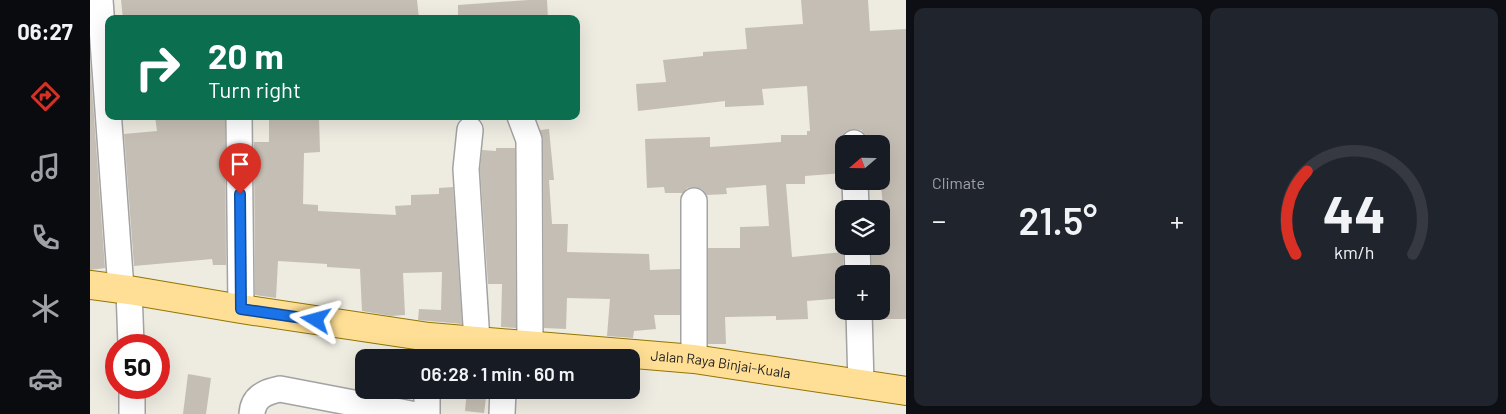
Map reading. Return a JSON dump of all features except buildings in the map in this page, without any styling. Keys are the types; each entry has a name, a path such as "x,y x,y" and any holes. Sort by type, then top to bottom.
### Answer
{"main road":[{"name":"Jalan Raya Binjai-Kuala","path":"90,285 125,289 241,309 429,347 477,342 514,348 694,359 906,391"}],"street":[{"path":"100,0 105,58"},
{"path":"110,120 130,334"},
{"path":"240,120 241,309"},
{"path":"514,348 529,140 522,120"},
{"path":"470,130 466,169 477,342"},
{"path":"694,201 694,359"},
{"path":"859,320 861,385"},
{"path":"252,414 253,407 258,398 267,392 280,389 411,414"},
{"path":"132,399 132,414"},
{"path":"427,414 428,399"},
{"path":"502,414 503,399"}],"route":[{"path":"240,194 241,309 316,320"}]}
